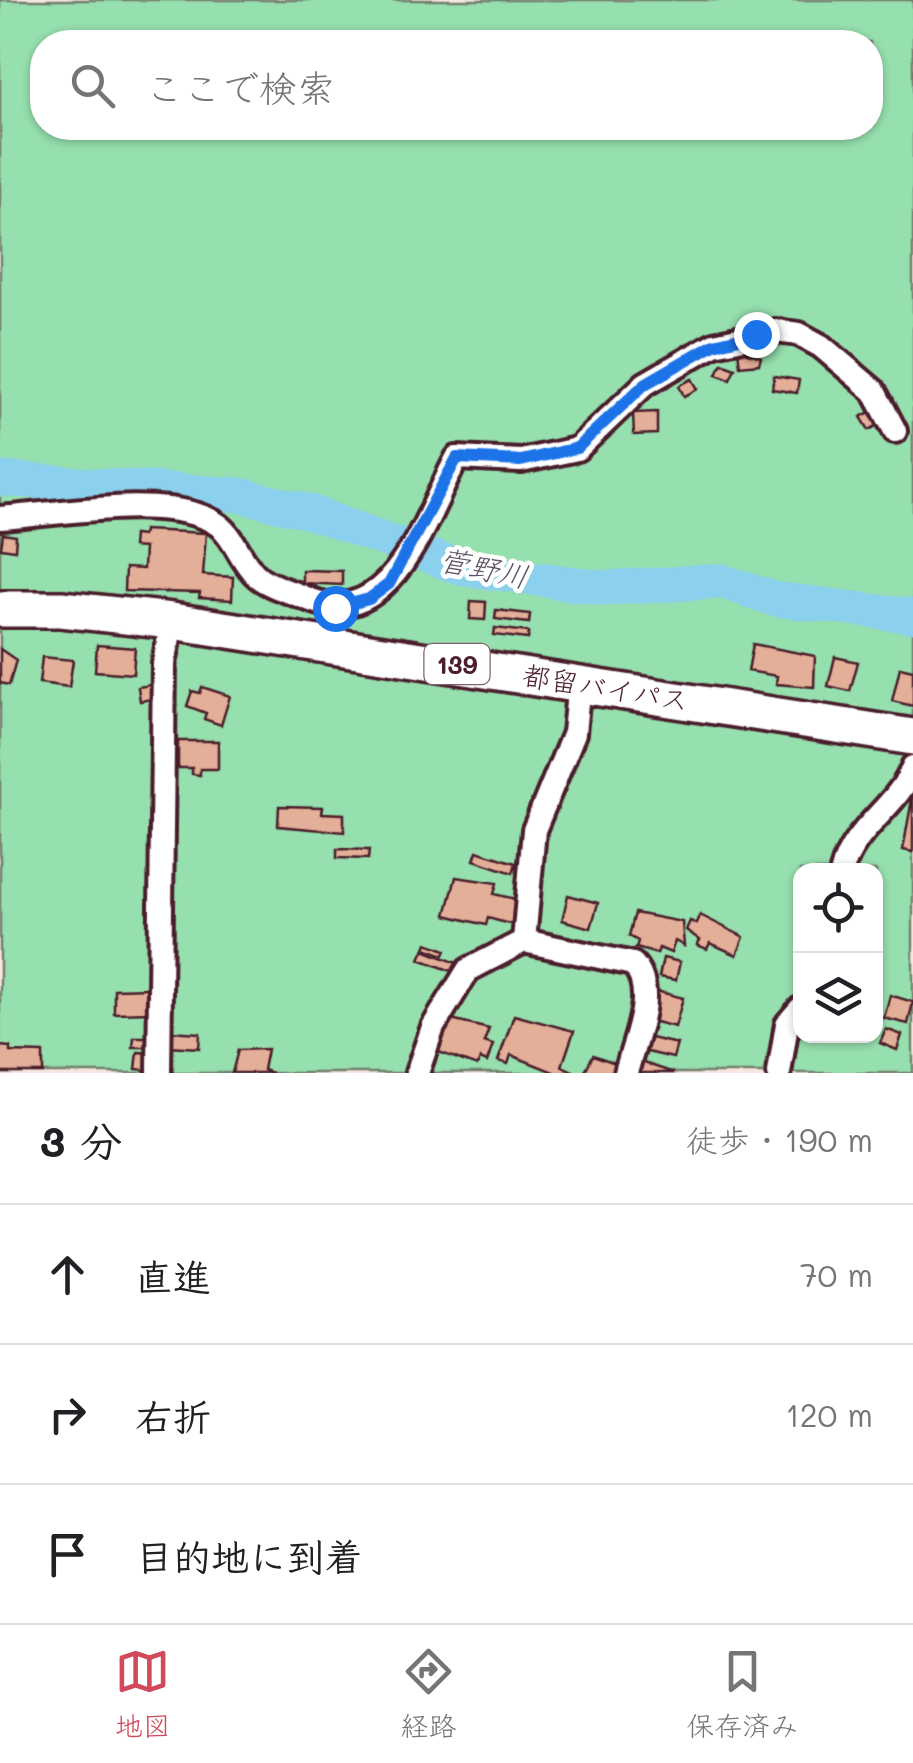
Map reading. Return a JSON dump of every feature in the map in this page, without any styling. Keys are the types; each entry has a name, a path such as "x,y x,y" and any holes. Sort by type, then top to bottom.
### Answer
{"highway":[{"name":"都留バイパス","path":"0,609 60,609 172,621 913,737"}],"street":[{"path":"0,518 155,508 199,515 230,531 256,576 335,608 369,599 389,584 457,458 521,461 577,448 645,384 714,344 776,331 812,339 874,390 895,430"},
{"path":"160,1073 162,702 172,621"},
{"path":"524,941 534,830 578,720 579,682"},
{"path":"845,863 857,839 908,781 913,767"},
{"path":"417,1073 433,1027 468,970 524,941 633,964 642,974 646,992 626,1073"},
{"path":"779,1073 787,1024 793,1017"}],"green space":[{"path":"0,0 913,0 913,1073 0,1073"}],"building":[{"path":"738,350 761,357 759,364 740,366"},
{"path":"722,363 735,368 730,379 717,374"},
{"path":"774,376 799,380 797,393 772,389"},
{"path":"692,379 698,389 684,396 679,386"},
{"path":"872,411 880,424 869,430 861,417"},
{"path":"657,412 657,434 634,435 633,413"},
{"path":"143,530 206,533 203,575 233,577 232,600 199,598 200,593 124,591 125,568 143,569 144,548 132,547 133,535 142,536"},
{"path":"3,534 16,536 15,550 1,548"},
{"path":"302,570 342,571 342,585 302,583"},
{"path":"471,601 486,602 485,620 470,619"},
{"path":"496,610 530,614 529,623 495,619"},
{"path":"495,628 529,632 528,639 494,635"},
{"path":"753,644 815,656 814,687 776,684 777,676 748,671"},
{"path":"97,645 135,648 133,674 95,671"},
{"path":"0,649 16,660 9,685 0,683"},
{"path":"42,657 73,660 69,687 39,683"},
{"path":"835,657 858,662 850,691 828,686"},
{"path":"900,667 913,670 913,706 892,701"},
{"path":"157,684 159,698 140,701 138,687"},
{"path":"202,687 230,696 221,725 204,719 206,713 187,706 192,691 200,693"},
{"path":"178,741 218,741 218,769 200,769 200,775 192,774 192,768 178,768"},
{"path":"913,799 913,852 903,850"},
{"path":"279,806 323,807 322,813 344,814 344,832 278,826"},
{"path":"337,849 369,850 368,859 337,858"},
{"path":"477,851 516,863 513,873 474,860"},
{"path":"456,877 497,883 494,894 520,900 513,925 488,918 486,925 446,915"},
{"path":"568,895 598,903 591,928 562,920"},
{"path":"635,913 682,922 684,946 675,941 671,953 659,948 657,954 636,948 638,941 629,936"},
{"path":"700,915 744,937 737,955 710,943 707,949 697,945 700,940 686,930 690,921 697,924"},
{"path":"427,943 446,950 444,955 425,948"},
{"path":"424,950 457,963 454,972 420,959"},
{"path":"663,958 680,962 676,980 659,977"},
{"path":"151,988 152,1012 114,1013 114,989"},
{"path":"656,991 683,998 675,1027 648,1020"},
{"path":"890,995 913,1002 908,1024 884,1018"},
{"path":"514,1015 574,1031 562,1066 577,1073 556,1073 511,1055 508,1064 498,1061"},
{"path":"447,1019 489,1029 484,1042 493,1045 487,1062 480,1059 477,1066 436,1051"},
{"path":"886,1029 902,1035 897,1050 880,1043"},
{"path":"169,1031 200,1033 199,1048 168,1046"},
{"path":"134,1037 153,1037 153,1047 133,1047"},
{"path":"646,1037 677,1044 673,1058 643,1051"},
{"path":"0,1046 10,1047 10,1052 43,1053 43,1073 0,1073"},
{"path":"267,1049 263,1070 272,1073 232,1073 238,1050"},
{"path":"138,1052 156,1053 154,1071 136,1069"},
{"path":"593,1055 621,1065 618,1073 584,1073"},
{"path":"638,1061 674,1073 635,1073"}],"waterway":[{"name":"菅野川","path":"0,479 240,495 310,512 462,568 604,588 721,581 774,599 913,616"}],"route":[{"path":"335,608 369,599 389,584 457,458 521,461 577,448 645,384 714,344 756,334"}]}
